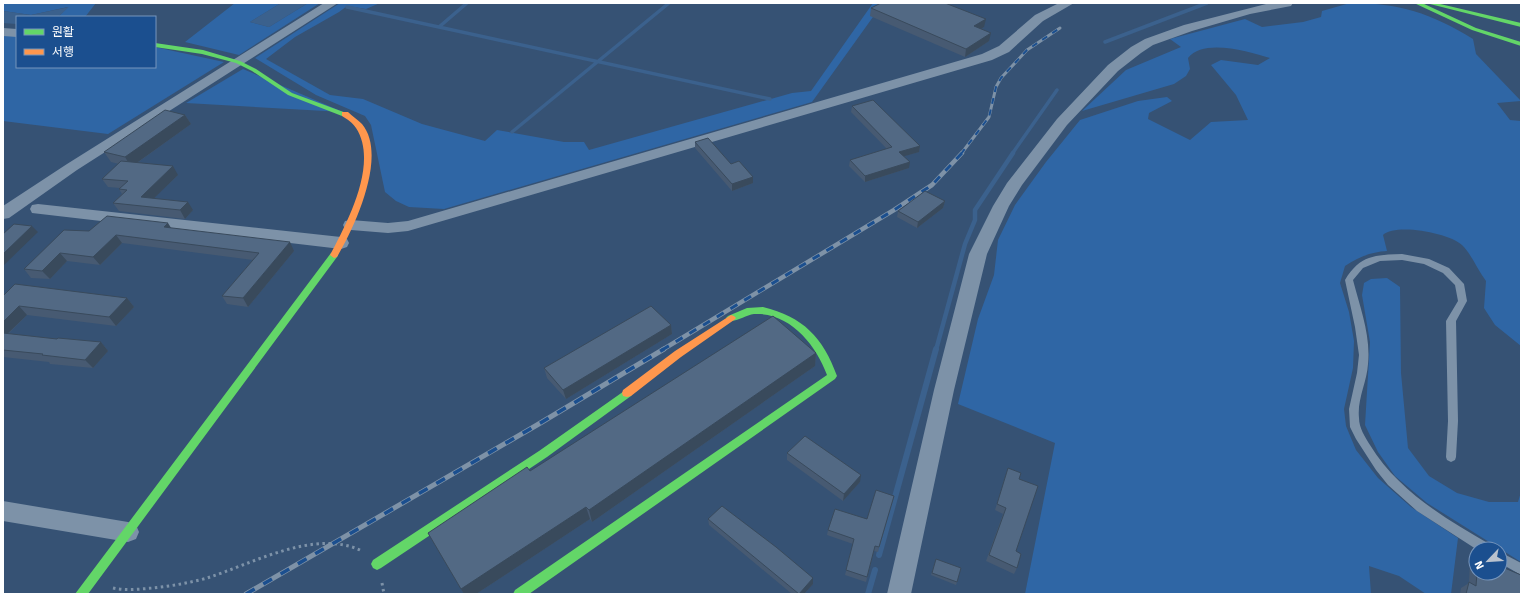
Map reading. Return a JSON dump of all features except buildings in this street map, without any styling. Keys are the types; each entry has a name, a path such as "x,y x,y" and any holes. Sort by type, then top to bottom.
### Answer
{"main road":[{"path":"1417,3 1490,36 1521,44"},
{"path":"1429,3 1519,24"},
{"path":"1490,36 1521,41"},
{"path":"81,594 341,243 351,226 360,203 366,165 366,148 360,128 352,118 339,111 305,101 288,93 251,68 239,63 194,50 156,45"},
{"path":"377,564 567,438 701,338 744,312 756,310 770,312 786,317 819,344 831,365 832,376 519,594"}],"street":[{"path":"3,214 72,167 332,3"},
{"path":"351,226 388,228 408,226 988,57 1004,49 1039,18 1068,3"},
{"path":"1230,3 1248,11"},
{"path":"899,594 944,390 977,266 978,254 1008,194 1062,122 1103,76 1124,59 1149,42 1188,28 1248,11 1287,3"},
{"path":"3,32 16,33"},
{"path":"38,209 341,243"},
{"path":"3,511 128,532"}],"lane":[{"path":"1451,457 1453,421 1451,321 1458,313 1461,303 1462,290 1458,280 1450,272 1435,265 1403,257 1387,257 1361,264 1351,274 1349,280 1364,356 1363,372 1354,406 1355,426 1378,467 1398,489 1427,512 1474,541"},
{"path":"1508,562 1521,569"}],"path":[{"path":"90,582 119,590 185,584 207,578 270,554 307,546 332,544 354,547 367,554 377,564 384,594"}],"shaded area":[{"path":"3,3 96,3 86,16 59,16 68,7 31,15 3,11"},
{"path":"235,3 281,3 250,22 269,27 308,3 320,3 239,55 185,42"},
{"path":"281,3 308,3 269,27 250,22"},
{"path":"340,3 380,3 366,9 347,6 295,37 266,59 330,95 363,99 422,124 485,141 497,130 564,142 584,142 589,150 792,93 811,91 873,3 883,3 812,102 444,209 409,207 396,201 385,192 371,125 365,116 316,95 255,58"},
{"path":"1350,3 1384,5 1414,11 1443,22 1458,30 1473,39 1476,54 1521,101 1497,103 1510,120 1521,121 1521,346 1495,325 1484,308 1486,281 1469,253 1462,245 1435,233 1410,230 1390,231 1383,235 1387,251 1376,252 1355,260 1345,266 1340,283 1349,312 1354,341 1353,368 1344,409 1346,426 1356,450 1378,478 1411,507 1458,538 1451,594 1426,594 1399,576 1369,566 1371,594 1025,594 1055,443 958,404 978,319 994,275 998,240 1015,205 1046,162 1080,120 1138,101 1167,97 1172,101 1149,113 1148,119 1190,140 1211,122 1248,120 1236,95 1211,65 1221,60 1258,65 1270,58 1227,48 1205,49 1195,52 1188,58 1190,69 1186,76 1174,84 1082,111 1126,70 1181,47 1170,39 1245,19 1262,27 1303,22 1321,17 1322,11"},
{"path":"69,7 59,16 16,16 16,24 3,23 3,11 31,15"},
{"path":"3,34 16,35 16,68 156,68 156,47 224,62 108,134 3,121"},
{"path":"243,69 343,112 186,103"},
{"path":"1387,278 1400,287 1401,373 1408,448 1429,476 1457,493 1489,502 1518,502 1521,492 1521,562 1508,554 1508,541 1488,541 1427,503 1395,476 1378,452 1365,425 1370,342 1362,295 1364,283 1371,279"}],"waterway":[{"path":"439,27 467,3"},
{"path":"598,62 669,3"},
{"path":"1105,42 1207,3"},
{"path":"347,7 598,62"},
{"path":"512,132 598,62"},
{"path":"598,62 770,99"},
{"path":"1012,154 1057,90"},
{"path":"936,350 965,244 975,220 975,210 1013,153"},
{"path":"879,555 936,349"},
{"path":"868,594 875,570"}],"railway":[{"path":"961,154 989,117 996,87 1001,78 1027,50 1060,28"},
{"path":"662,350 894,210 932,185 962,153"},
{"path":"246,594 537,425 664,349"}],"traffic: fast":[{"path":"1417,3 1474,29 1521,44"},
{"path":"1429,3 1521,25"},
{"path":"156,45 203,52 238,62 254,70 290,94 345,114"},
{"path":"81,594 334,255"},
{"path":"519,594 832,376 818,346 793,322 778,314 763,310 747,311 731,318"},
{"path":"377,564 543,454 627,393"}],"traffic: slow":[{"path":"334,255 350,223 358,202 365,182 368,161 366,142 359,126 345,114"},
{"path":"627,393 678,354 731,318"}]}
